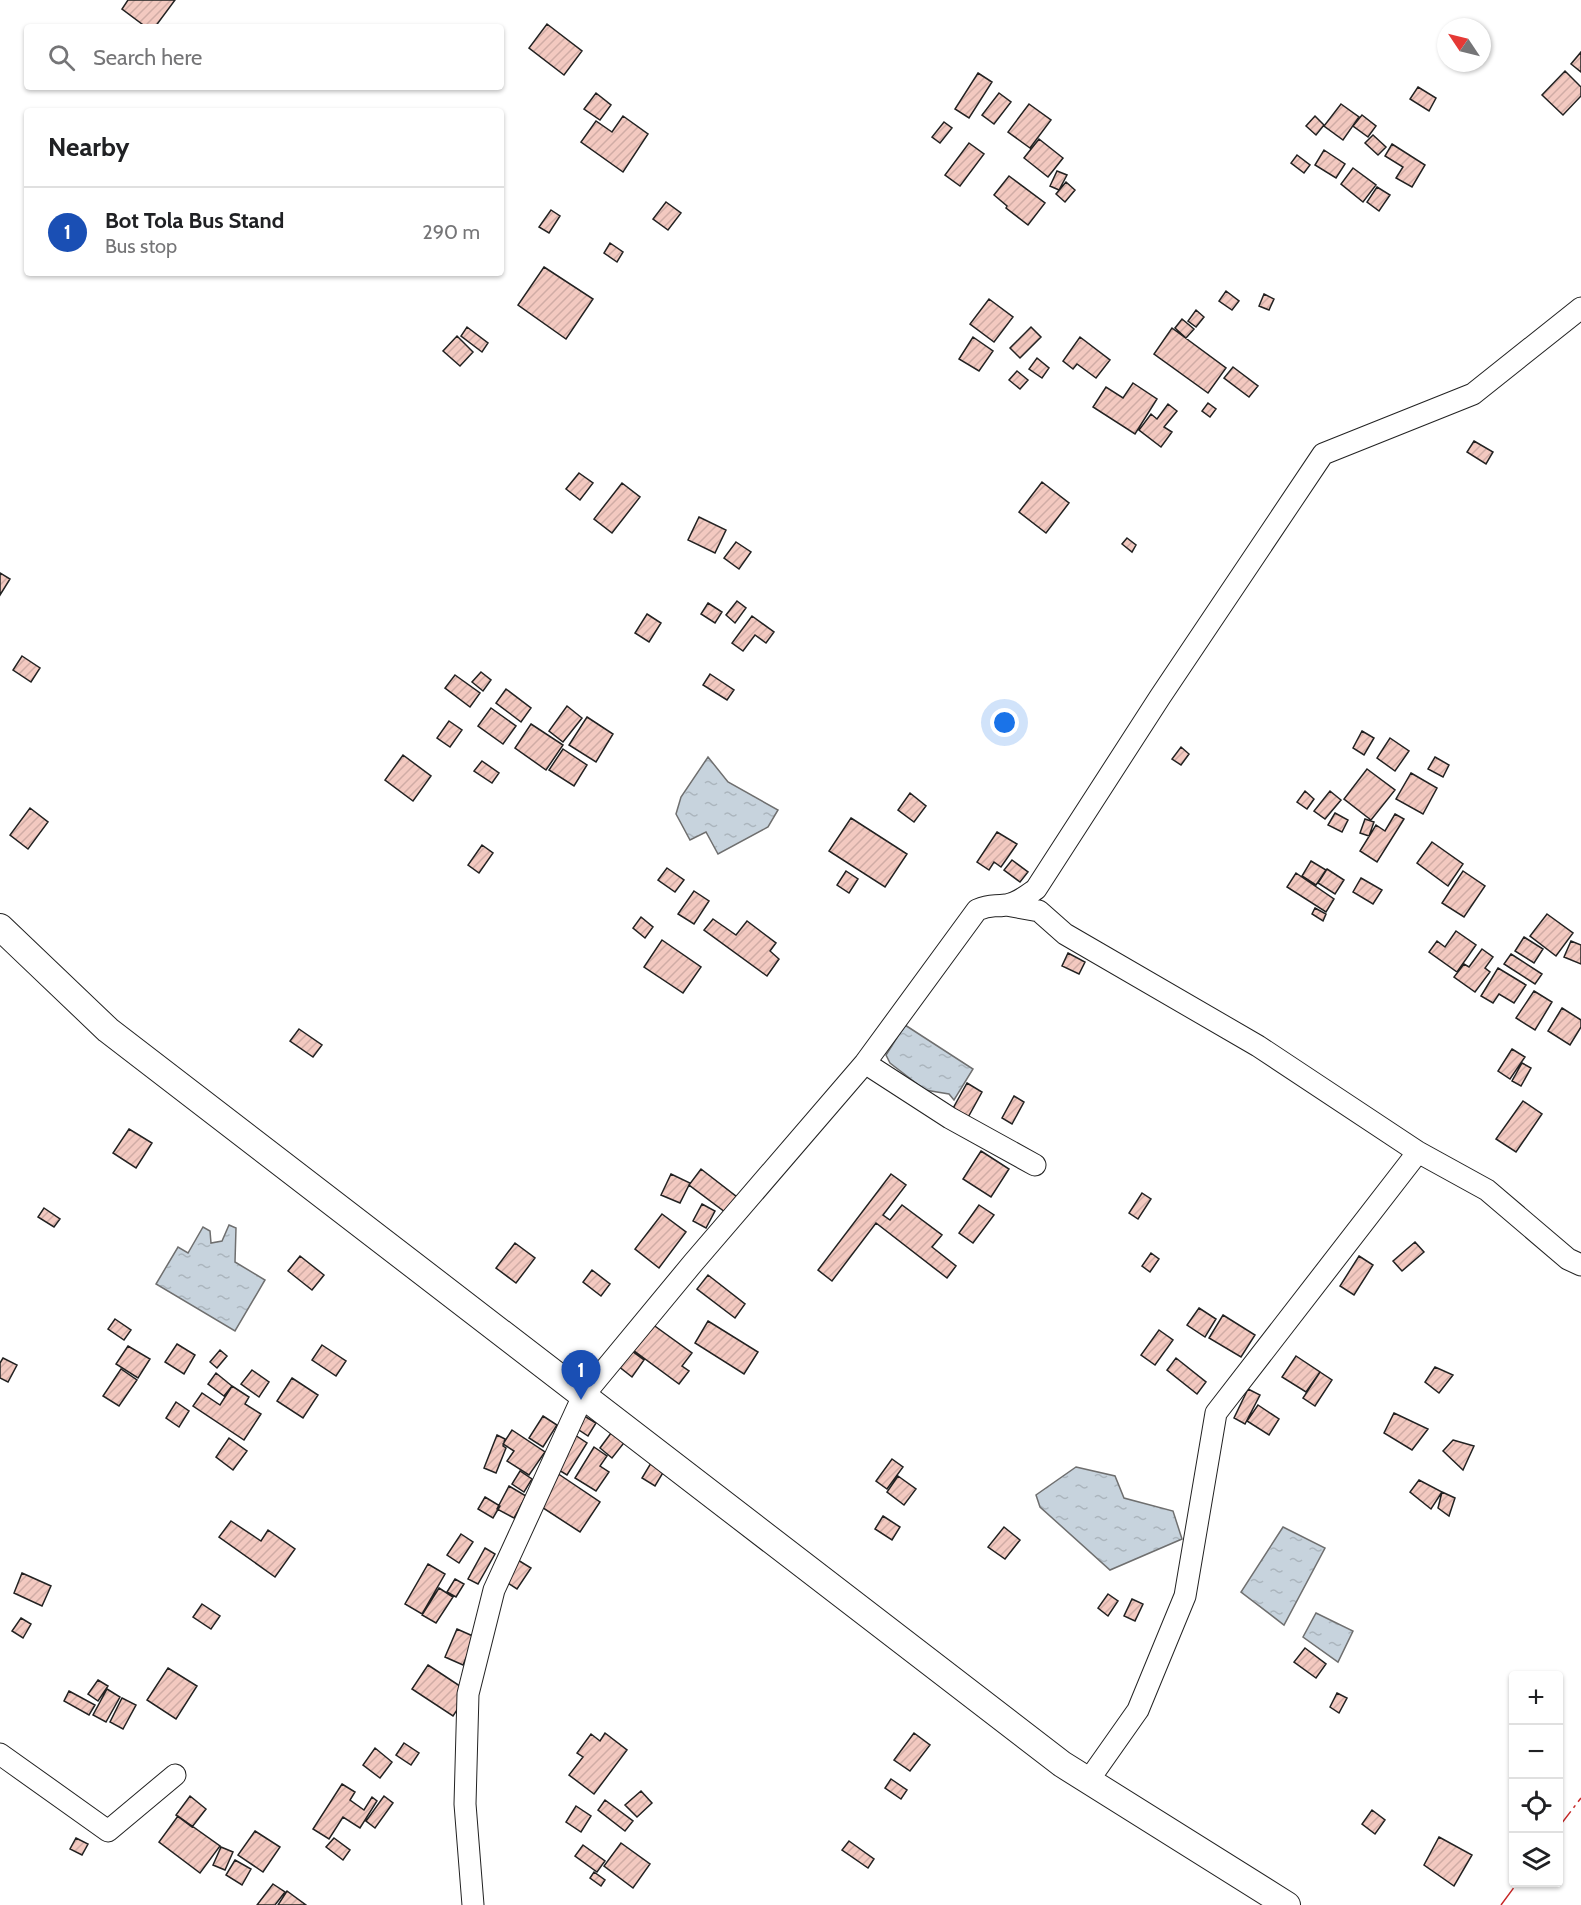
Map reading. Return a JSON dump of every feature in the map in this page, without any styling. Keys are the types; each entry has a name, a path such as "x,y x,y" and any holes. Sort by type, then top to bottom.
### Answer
{"main road":[{"path":"0,927 108,1030 1052,1757 1287,1905"}],"street":[{"path":"1006,905 1021,901 1036,889 1046,876 1160,697 1323,454 1473,394 1581,308"},
{"path":"473,1905 465,1804 468,1694 494,1590 583,1396 693,1263 865,1063 977,910 990,905 1006,905 1039,911 1065,934 1258,1046 1418,1152 1487,1190 1568,1259 1581,1265"},
{"path":"865,1063 950,1118 1035,1165"},
{"path":"1088,1781 1138,1710 1185,1596 1216,1413 1418,1152"},
{"path":"0,1754 108,1831 175,1775"}],"water":[{"path":"708,757 728,782 778,810 768,827 718,854 706,832 690,840 676,814 681,797"},
{"path":"905,1025 973,1069 954,1100 949,1094 925,1090 890,1063 886,1055"},
{"path":"229,1225 236,1228 235,1262 265,1280 235,1331 156,1284 178,1247 188,1253 203,1227 210,1231 211,1243 222,1241"},
{"path":"1076,1467 1115,1476 1124,1498 1173,1511 1182,1539 1110,1570 1040,1507 1036,1495"},
{"path":"1283,1527 1325,1548 1284,1625 1241,1592"},
{"path":"1316,1613 1353,1631 1338,1662 1303,1637"}],"building":[{"path":"128,0 175,0 157,24 142,24 122,9"},
{"path":"547,24 582,51 564,75 529,48"},
{"path":"1581,52 1581,72 1571,64"},
{"path":"1565,71 1581,87 1581,96 1563,115 1542,95"},
{"path":"978,73 992,82 969,118 955,109"},
{"path":"1418,87 1436,98 1429,111 1410,99"},
{"path":"596,93 611,105 600,120 584,109"},
{"path":"999,93 1011,102 994,124 982,115"},
{"path":"1029,104 1051,120 1030,148 1008,132"},
{"path":"1341,104 1359,117 1343,140 1324,126"},
{"path":"1362,115 1376,126 1368,137 1353,126"},
{"path":"623,116 648,134 623,172 581,142 596,121 612,132"},
{"path":"1315,116 1324,125 1316,135 1306,126"},
{"path":"944,122 952,128 940,143 932,137"},
{"path":"1373,135 1386,147 1378,155 1365,143"},
{"path":"1039,139 1063,158 1048,177 1024,158"},
{"path":"969,143 984,154 960,186 945,175"},
{"path":"1392,144 1425,165 1412,187 1396,178 1403,167 1385,156"},
{"path":"1324,150 1345,164 1336,178 1315,165"},
{"path":"1297,155 1310,165 1304,173 1291,163"},
{"path":"1353,168 1376,185 1363,202 1341,184"},
{"path":"1057,171 1067,175 1059,190 1050,186"},
{"path":"1009,176 1045,203 1028,225 1006,208 1007,206 994,195"},
{"path":"1066,182 1075,190 1065,202 1056,194"},
{"path":"1377,187 1390,195 1379,211 1367,202"},
{"path":"666,202 681,213 668,230 653,219"},
{"path":"551,210 560,216 549,233 539,227"},
{"path":"610,243 623,252 617,262 604,253"},
{"path":"544,267 593,299 566,339 518,305"},
{"path":"1226,291 1239,301 1232,310 1219,301"},
{"path":"1264,294 1274,299 1269,310 1259,306"},
{"path":"989,299 1013,317 994,342 970,324"},
{"path":"1196,310 1204,317 1196,327 1188,321"},
{"path":"1182,319 1194,329 1186,338 1175,328"},
{"path":"467,327 488,343 482,352 461,336"},
{"path":"1031,327 1041,337 1020,358 1010,348"},
{"path":"1172,328 1226,368 1208,393 1154,354"},
{"path":"457,336 473,352 460,366 443,351"},
{"path":"973,337 993,351 979,371 959,359"},
{"path":"1080,337 1110,360 1096,378 1077,364 1073,369 1063,361"},
{"path":"1037,358 1049,368 1042,378 1029,369"},
{"path":"1233,367 1258,386 1249,397 1224,378"},
{"path":"1017,371 1028,380 1020,389 1009,380"},
{"path":"1133,383 1157,399 1135,434 1093,407 1106,387 1123,398"},
{"path":"1208,403 1216,409 1210,417 1202,411"},
{"path":"1168,404 1177,411 1164,427 1172,432 1161,447 1139,430 1151,414 1157,419"},
{"path":"1474,441 1493,452 1486,464 1467,452"},
{"path":"579,473 593,483 580,500 566,489"},
{"path":"1042,482 1069,503 1046,533 1019,512"},
{"path":"622,483 640,497 612,533 594,519"},
{"path":"699,517 726,530 715,553 688,540"},
{"path":"1127,538 1136,545 1132,552 1122,544"},
{"path":"736,542 751,552 739,569 724,558"},
{"path":"0,573 10,579 0,595"},
{"path":"737,601 746,608 735,623 726,615"},
{"path":"708,603 722,612 715,623 701,614"},
{"path":"647,614 661,623 649,642 635,633"},
{"path":"752,616 774,632 766,643 755,635 743,651 732,643"},
{"path":"22,656 40,668 31,682 13,670"},
{"path":"481,672 491,680 483,691 472,682"},
{"path":"710,674 734,690 727,700 703,685"},
{"path":"455,675 480,693 470,707 445,688"},
{"path":"506,689 531,708 521,722 496,703"},
{"path":"567,706 582,718 563,742 549,731"},
{"path":"491,708 516,726 503,744 478,726"},
{"path":"587,717 613,734 596,762 569,745"},
{"path":"449,721 462,730 450,747 437,738"},
{"path":"531,724 563,745 546,770 515,748"},
{"path":"1362,731 1374,738 1364,755 1353,748"},
{"path":"1390,738 1409,751 1395,771 1377,758"},
{"path":"1181,747 1189,754 1181,765 1172,759"},
{"path":"563,749 587,765 574,786 549,770"},
{"path":"403,755 431,776 413,801 385,780"},
{"path":"1435,757 1449,765 1443,777 1428,769"},
{"path":"482,761 499,773 492,783 474,771"},
{"path":"1367,769 1395,790 1371,820 1344,799"},
{"path":"1411,773 1437,788 1423,814 1396,799"},
{"path":"1305,791 1314,799 1307,809 1297,802"},
{"path":"1330,791 1341,800 1325,819 1314,811"},
{"path":"910,793 926,806 914,822 898,810"},
{"path":"30,808 48,822 28,849 10,835"},
{"path":"1335,813 1348,820 1342,832 1328,825"},
{"path":"1395,814 1404,819 1377,862 1360,851 1376,825 1385,831"},
{"path":"851,818 907,854 885,887 829,851"},
{"path":"1365,819 1374,822 1369,836 1360,833"},
{"path":"997,832 1017,844 1001,867 994,862 989,870 977,862"},
{"path":"1432,842 1463,864 1448,886 1417,863"},
{"path":"482,845 493,853 479,873 468,865"},
{"path":"1012,860 1028,872 1020,882 1004,870"},
{"path":"1311,861 1326,870 1316,885 1302,876"},
{"path":"667,868 684,880 675,892 658,880"},
{"path":"1327,869 1344,880 1335,894 1318,883"},
{"path":"846,871 858,879 849,893 837,885"},
{"path":"1463,871 1485,886 1464,917 1442,903"},
{"path":"1296,873 1334,899 1326,912 1287,887"},
{"path":"1361,878 1382,890 1373,904 1353,892"},
{"path":"694,891 709,901 694,924 678,914"},
{"path":"1315,908 1326,914 1323,921 1312,914"},
{"path":"1547,914 1573,933 1556,956 1530,936"},
{"path":"641,917 653,927 645,938 633,928"},
{"path":"713,919 736,935 747,921 776,943 770,951 779,959 767,976 704,930"},
{"path":"1456,931 1476,945 1457,972 1429,952 1437,941 1445,947"},
{"path":"1524,937 1543,949 1534,963 1515,951"},
{"path":"662,940 701,967 683,993 644,967"},
{"path":"1571,941 1581,945 1581,964 1564,957"},
{"path":"1482,949 1493,957 1485,968 1490,972 1475,992 1454,977 1464,964 1469,967"},
{"path":"1068,953 1085,962 1079,974 1062,966"},
{"path":"1511,954 1542,974 1535,984 1504,964"},
{"path":"1498,968 1526,985 1514,1003 1499,994 1493,1003 1481,996"},
{"path":"1534,991 1552,1002 1535,1030 1516,1018"},
{"path":"1562,1008 1581,1020 1581,1027 1570,1045 1548,1031"},
{"path":"299,1029 322,1045 313,1057 290,1041"},
{"path":"1512,1049 1525,1057 1510,1079 1498,1071"},
{"path":"1522,1063 1531,1068 1521,1086 1512,1081"},
{"path":"967,1083 982,1092 966,1121 951,1112"},
{"path":"1014,1096 1024,1102 1012,1124 1002,1118"},
{"path":"1523,1101 1542,1114 1516,1152 1496,1139"},
{"path":"129,1129 152,1143 136,1168 113,1153"},
{"path":"981,1151 1009,1169 991,1197 963,1179"},
{"path":"701,1169 737,1197 725,1212 689,1185"},
{"path":"671,1174 690,1183 680,1203 661,1195"},
{"path":"891,1174 906,1185 883,1215 890,1220 902,1205 942,1235 932,1247 956,1266 947,1278 876,1223 832,1281 818,1270"},
{"path":"1142,1193 1151,1199 1138,1219 1129,1213"},
{"path":"702,1204 715,1211 706,1228 693,1221"},
{"path":"979,1205 994,1215 973,1243 959,1233"},
{"path":"44,1208 60,1219 54,1227 38,1217"},
{"path":"662,1214 686,1232 659,1268 635,1249"},
{"path":"1415,1242 1424,1252 1402,1271 1393,1261"},
{"path":"515,1243 535,1258 516,1283 496,1268"},
{"path":"1151,1253 1159,1259 1150,1272 1142,1266"},
{"path":"300,1256 324,1275 312,1290 288,1271"},
{"path":"1359,1256 1373,1265 1354,1295 1340,1286"},
{"path":"592,1270 610,1284 601,1296 583,1282"},
{"path":"708,1275 745,1304 735,1318 697,1289"},
{"path":"1199,1308 1216,1319 1205,1337 1187,1325"},
{"path":"1223,1315 1255,1335 1241,1357 1209,1338"},
{"path":"115,1319 131,1330 124,1340 108,1329"},
{"path":"708,1321 758,1352 744,1374 695,1343"},
{"path":"652,1324 692,1353 682,1366 689,1371 679,1384 633,1350"},
{"path":"1159,1330 1173,1340 1155,1365 1141,1355"},
{"path":"177,1344 195,1355 184,1374 165,1362"},
{"path":"322,1345 346,1361 336,1376 312,1360"},
{"path":"128,1346 150,1359 138,1378 116,1364"},
{"path":"629,1349 644,1360 632,1377 617,1365"},
{"path":"220,1350 227,1356 217,1368 210,1362"},
{"path":"1296,1356 1320,1372 1306,1392 1282,1377"},
{"path":"3,1358 17,1365 8,1382 0,1378 0,1363"},
{"path":"1176,1358 1206,1382 1197,1394 1167,1370"},
{"path":"1435,1367 1453,1375 1439,1393 1425,1382"},
{"path":"121,1369 137,1380 119,1406 103,1396"},
{"path":"252,1370 269,1382 259,1397 241,1384"},
{"path":"1320,1372 1332,1380 1315,1406 1303,1398"},
{"path":"216,1373 232,1386 224,1396 208,1384"},
{"path":"292,1378 318,1395 303,1418 277,1401"},
{"path":"232,1386 249,1397 245,1404 261,1414 244,1440 193,1406 202,1393 220,1405"},
{"path":"1248,1389 1260,1395 1245,1424 1234,1418"},
{"path":"176,1402 189,1411 179,1427 166,1418"},
{"path":"1258,1405 1279,1419 1269,1435 1247,1421"},
{"path":"1394,1413 1428,1429 1412,1450 1384,1433"},
{"path":"581,1414 596,1423 588,1436 573,1426"},
{"path":"543,1416 557,1425 543,1447 529,1438"},
{"path":"614,1429 627,1439 612,1458 600,1448"},
{"path":"512,1430 545,1452 529,1475 507,1461 514,1451 503,1444"},
{"path":"572,1433 587,1443 567,1475 552,1466"},
{"path":"497,1435 505,1439 503,1446 506,1448 496,1473 484,1468"},
{"path":"229,1438 247,1451 233,1470 216,1457"},
{"path":"1453,1440 1474,1446 1463,1470 1443,1451"},
{"path":"594,1447 607,1456 600,1466 609,1472 596,1491 575,1478"},
{"path":"892,1459 903,1467 887,1489 876,1481"},
{"path":"651,1463 664,1471 655,1486 642,1478"},
{"path":"520,1471 532,1479 524,1492 512,1484"},
{"path":"554,1471 600,1502 580,1532 534,1502"},
{"path":"898,1476 916,1489 904,1505 887,1492"},
{"path":"1419,1480 1442,1492 1431,1509 1410,1492"},
{"path":"509,1486 526,1496 514,1518 497,1509"},
{"path":"1442,1492 1455,1498 1449,1516 1438,1508"},
{"path":"485,1497 500,1506 493,1518 478,1509"},
{"path":"883,1516 900,1527 892,1540 875,1529"},
{"path":"231,1521 261,1541 268,1530 295,1549 275,1577 219,1537"},
{"path":"1004,1527 1020,1540 1005,1559 988,1547"},
{"path":"461,1534 473,1542 459,1563 447,1555"},
{"path":"485,1548 495,1554 478,1584 468,1579"},
{"path":"513,1557 531,1568 517,1589 500,1578"},
{"path":"428,1564 445,1574 422,1614 405,1604"},
{"path":"22,1573 51,1586 42,1606 14,1593"},
{"path":"455,1579 464,1584 456,1597 447,1592"},
{"path":"439,1588 453,1597 436,1623 422,1615"},
{"path":"1108,1594 1118,1601 1108,1616 1098,1608"},
{"path":"1132,1599 1143,1604 1135,1621 1124,1616"},
{"path":"202,1604 220,1616 211,1629 193,1617"},
{"path":"21,1618 31,1624 23,1638 12,1631"},
{"path":"457,1629 475,1637 463,1665 445,1657"},
{"path":"1305,1648 1326,1664 1316,1678 1294,1662"},
{"path":"428,1665 469,1692 453,1716 412,1689"},
{"path":"168,1668 197,1686 176,1719 147,1700"},
{"path":"98,1680 108,1686 98,1701 88,1694"},
{"path":"107,1689 120,1697 106,1722 93,1715"},
{"path":"69,1691 95,1705 89,1715 64,1701"},
{"path":"1337,1693 1347,1698 1339,1713 1330,1707"},
{"path":"122,1698 136,1705 123,1729 110,1722"},
{"path":"605,1733 627,1750 594,1794 569,1775 583,1757 577,1753 591,1734 600,1741"},
{"path":"914,1733 930,1745 910,1771 894,1760"},
{"path":"404,1743 419,1753 411,1765 396,1755"},
{"path":"375,1748 392,1762 380,1778 363,1765"},
{"path":"891,1779 907,1790 901,1799 885,1788"},
{"path":"342,1784 355,1792 350,1800 364,1810 372,1797 377,1801 360,1828 343,1817 329,1839 313,1829"},
{"path":"641,1791 652,1803 637,1817 625,1805"},
{"path":"190,1796 206,1809 192,1827 176,1815"},
{"path":"384,1796 393,1803 375,1828 366,1821"},
{"path":"605,1800 633,1821 625,1831 598,1810"},
{"path":"576,1806 591,1816 581,1832 566,1822"},
{"path":"1372,1810 1385,1820 1375,1834 1362,1824"},
{"path":"178,1816 220,1846 200,1873 159,1842"},
{"path":"255,1831 280,1847 263,1872 238,1855"},
{"path":"1439,1837 1472,1855 1454,1886 1424,1865"},
{"path":"76,1838 88,1844 82,1855 70,1849"},
{"path":"334,1838 350,1850 343,1860 326,1847"},
{"path":"849,1841 874,1859 868,1868 842,1850"},
{"path":"621,1843 650,1864 633,1888 604,1866"},
{"path":"583,1845 605,1861 597,1872 575,1856"},
{"path":"221,1847 233,1852 225,1870 213,1865"},
{"path":"235,1860 251,1869 242,1885 226,1875"},
{"path":"594,1872 605,1880 601,1886 590,1878"},
{"path":"273,1884 285,1892 275,1905 257,1905"},
{"path":"287,1891 306,1905 278,1905"}],"power":[{"path":"1563,1821 1581,1798"},
{"path":"1501,1905 1514,1887"}],"place":[{"name":"Bot Tola Bus Stand","path":"581,1400"}]}
